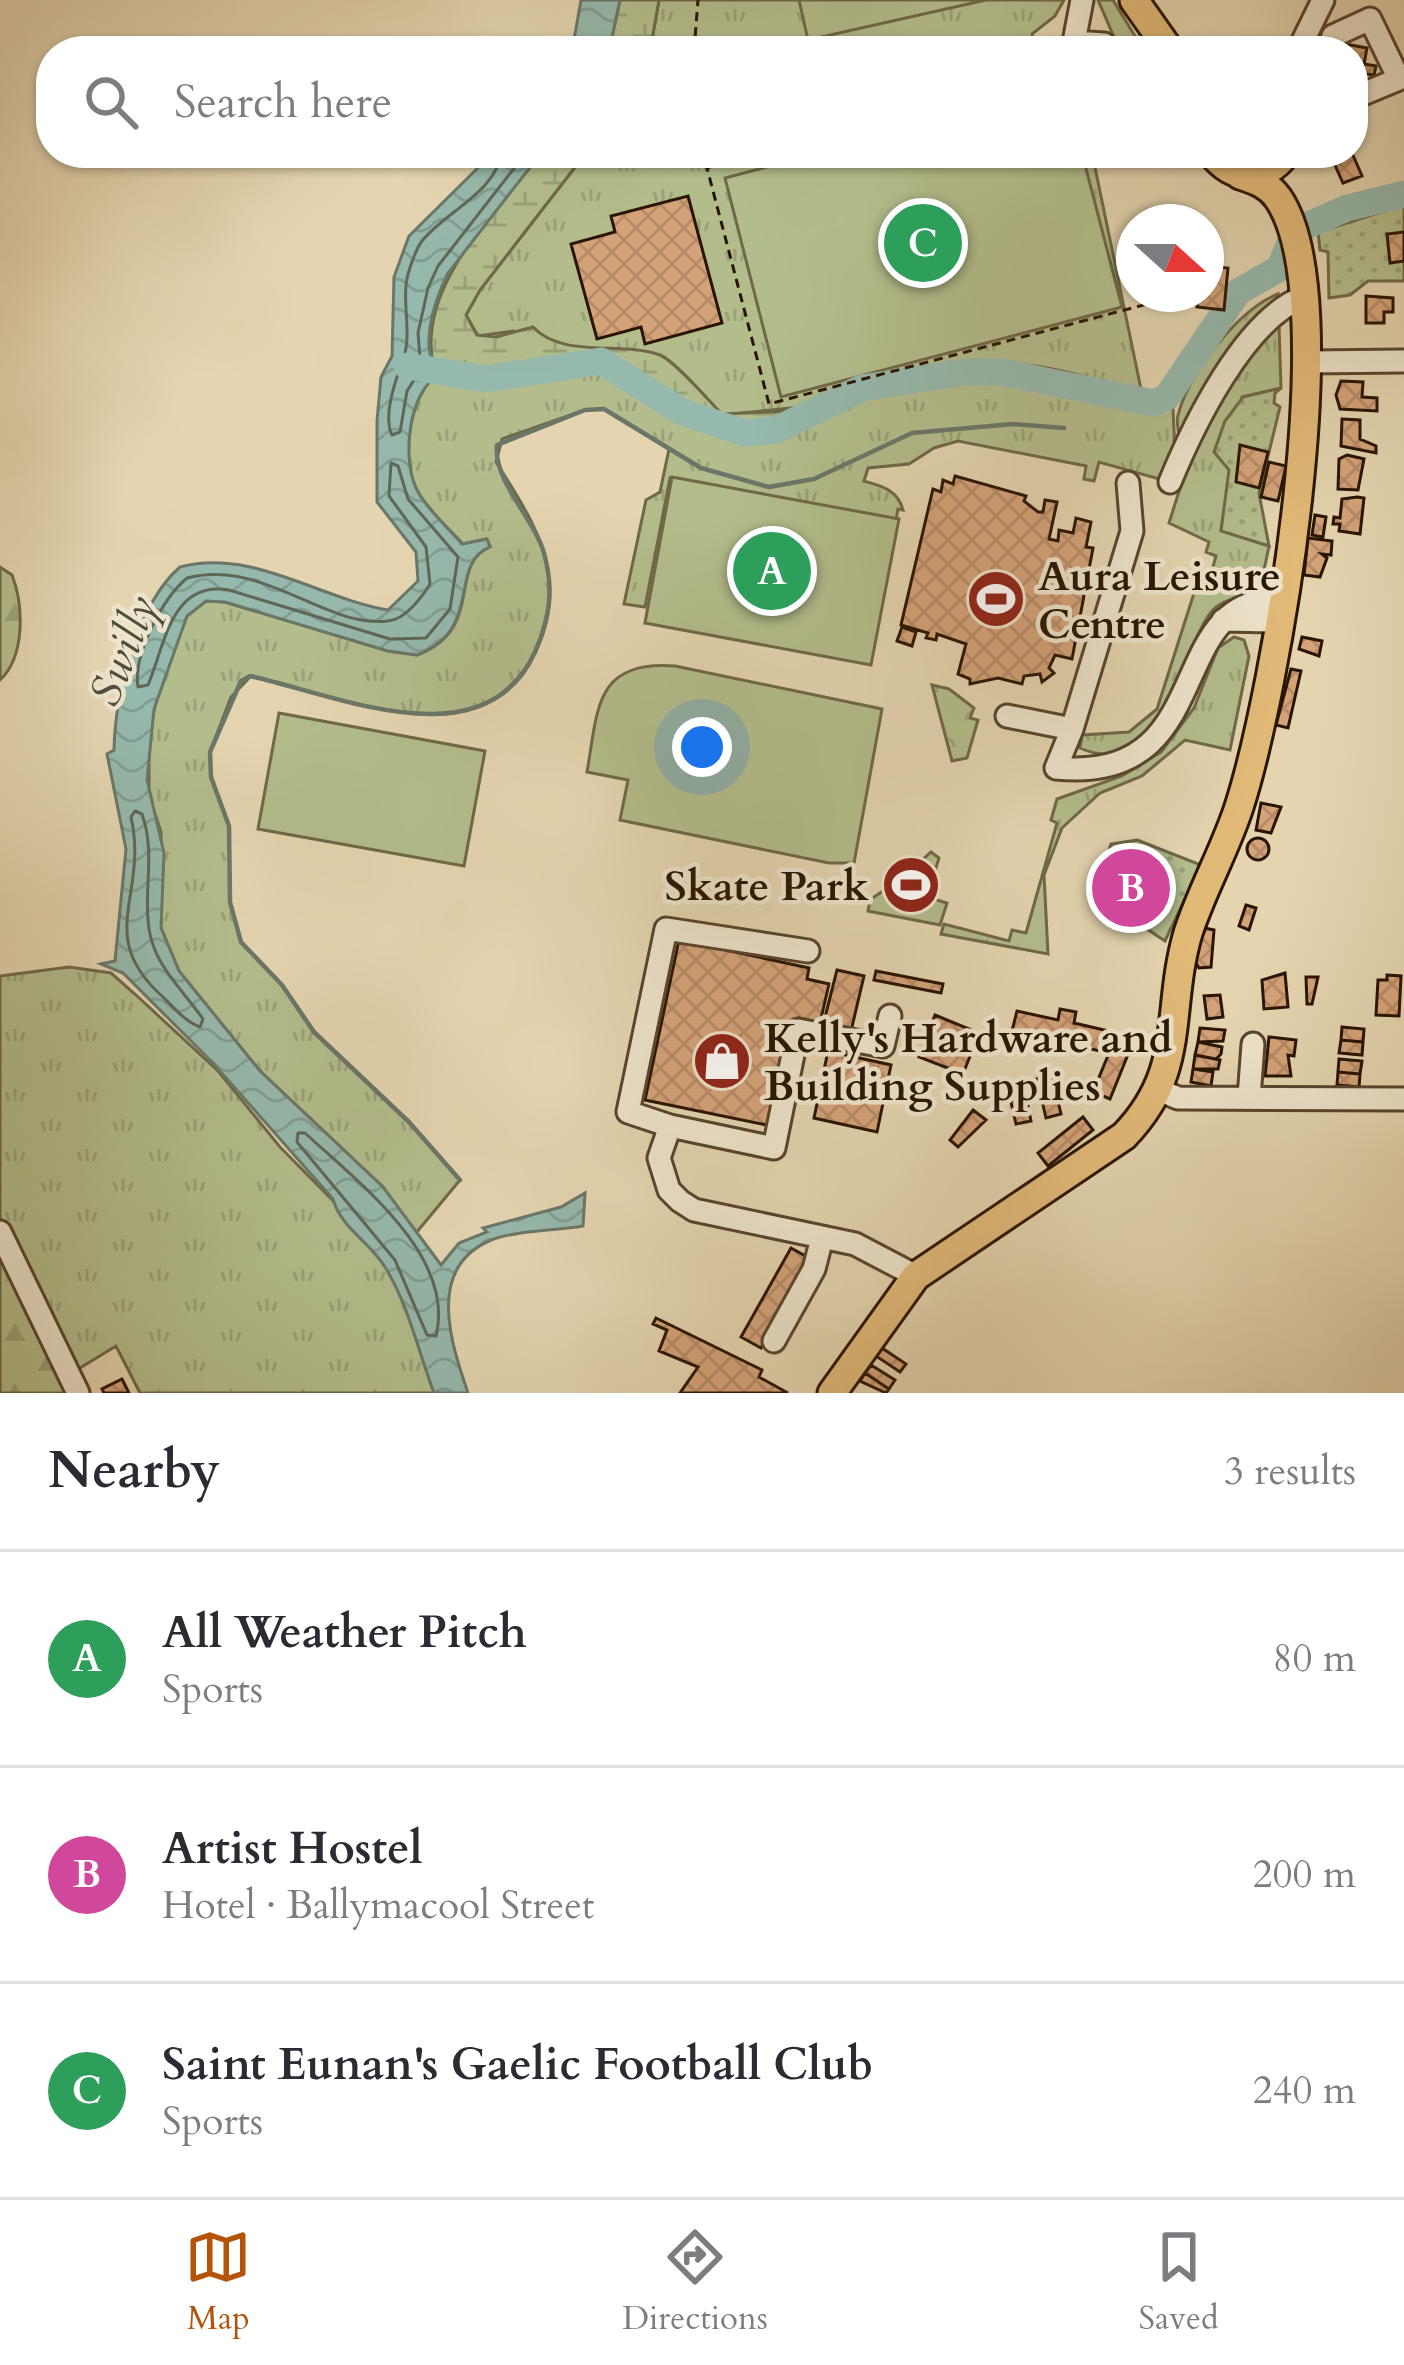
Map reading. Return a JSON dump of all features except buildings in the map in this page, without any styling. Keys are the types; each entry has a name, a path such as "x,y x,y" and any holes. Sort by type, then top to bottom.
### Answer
{"main road":[{"path":"1134,0 1159,36"},
{"path":"1231,168 1273,191 1294,242"},
{"path":"1240,175 1271,168"},
{"path":"832,1393 916,1276 1085,1165 1133,1126 1159,1090 1172,1050 1188,934 1240,803 1270,662 1303,457 1308,362 1287,168"}],"street":[{"path":"1074,36 1082,0"},
{"path":"1342,36 1370,19 1402,78 1368,92"},
{"path":"1170,482 1187,440 1250,341 1275,312 1304,297"},
{"path":"1308,362 1404,362"},
{"path":"1064,748 1132,531 1128,482"},
{"path":"1007,716 1096,763 1127,756 1163,731 1183,703 1210,632 1222,620 1241,604 1279,610"},
{"path":"1222,620 1279,610"},
{"path":"1247,618 1270,662"},
{"path":"808,951 666,929 628,1112 774,1148 798,1030 883,1046 890,1016"},
{"path":"1249,1098 1253,1044"},
{"path":"1159,1090 1178,1097 1404,1099"},
{"path":"670,1126 659,1158 669,1190 680,1202 694,1210 855,1244 916,1276"},
{"path":"0,1232 77,1393"},
{"path":"774,1341 814,1269 822,1238"}],"path":[{"path":"695,36 698,0"},
{"path":"706,168 769,404 1117,312"}],"green space":[{"path":"620,0 659,0 653,36 612,36"},
{"path":"659,0 1064,0 1055,16 1032,36 653,36"},
{"path":"799,0 986,0 826,36 807,36"},
{"path":"1098,0 1113,0 1135,36 1114,36"},
{"path":"529,168 574,168 480,290 466,315 477,335 496,337 533,327 560,343 660,355 722,414 794,411 832,402 781,430 740,434 698,420 600,361 486,379 434,369 431,338 436,309 447,281"},
{"path":"574,168 1095,168 1116,269 1116,312 1125,312 1142,394 1039,367 1017,364 984,370 1143,403 1162,401 1173,409 1175,451 1183,452 1177,419 1204,362 1247,314 1278,294 1281,388 1242,397 1221,530 1269,546 1261,585 1212,611 1149,730 1131,747 1108,754 1080,748 1082,735 1129,732 1157,709 1195,590 1206,592 1216,556 1206,552 1209,542 1169,523 1181,485 1099,462 1094,481 1084,479 1086,466 958,441 934,448 909,464 868,468 864,481 888,490 901,503 903,510 898,509 896,520 670,478 645,607 624,604 646,500 660,492 669,449 604,409 585,410 502,439 496,462 540,541 550,595 539,645 510,686 467,711 441,714 393,711 251,676 231,697 210,752 211,777 229,826 230,902 241,942 282,985 314,1032 409,1122 460,1180 416,1233 383,1187 260,1071 179,971 161,928 161,832 149,796 149,735 158,692 187,616 206,601 225,602 388,651 417,655 438,644 459,615 470,568 490,546 486,539 463,544 428,506 413,479 410,429 420,397 437,374 486,379 601,361 682,412 764,434 829,404 722,415 660,355 566,346 513,331 478,336 466,315"},
{"path":"763,168 1086,168 1116,284 1116,309 781,397 725,178"},
{"path":"1404,205 1404,281 1368,281 1350,295 1329,298 1328,252 1320,250 1318,232"},
{"path":"1281,388 1275,393 1274,403 1280,407 1259,493 1269,546 1221,531 1229,470 1214,452 1225,421 1243,397"},
{"path":"672,477 899,519 871,665 645,623"},
{"path":"0,567 12,575 20,616 14,658 0,680"},
{"path":"1234,637 1244,640 1249,656 1230,750 1185,740 1142,776 1100,793 1062,828 1044,875 1048,954 941,934 944,924 1009,941 1012,930 1026,933 1057,823 1051,820 1057,799 1122,776 1161,752 1194,708 1218,648"},
{"path":"675,666 882,709 854,863 829,863 620,820 628,780 587,772 598,710 614,681 629,671"},
{"path":"932,685 949,689 974,708 970,718 978,720 967,758 952,761"},
{"path":"279,713 485,751 464,866 258,829"},
{"path":"1137,840 1201,865 1165,941 1094,894 1111,844"},
{"name":"Skate Park","path":"931,852 939,858 927,897 947,903 940,925 868,911 870,900 900,879 908,881 909,872"},
{"path":"69,967 111,973 136,995 218,1071 280,1147 360,1228 395,1276 437,1393 140,1393 116,1346 70,1374 0,1217 0,976"},
{"path":"0,1253 68,1393 0,1393"}],"water":[{"path":"581,0 620,0 612,36 575,36"},
{"path":"478,168 529,168 448,273 429,338 433,364 440,374 421,395 410,428 413,481 423,501 462,544 487,539 490,547 470,567 459,614 438,644 417,655 388,651 225,602 206,601 187,616 154,709 147,780 164,853 161,928 179,971 260,1071 383,1187 441,1265 459,1243 487,1232 483,1228 561,1207 585,1193 583,1226 499,1237 469,1254 457,1270 448,1309 468,1393 434,1393 393,1282 342,1218 333,1199 212,1062 123,973 101,964 115,961 126,849 107,754 114,750 131,652 165,583 180,567 233,564 388,610 418,581 416,552 377,502 381,377 392,356 394,277 409,236"}],"waterway":[{"path":"407,366 486,379 601,361 682,412 745,433 776,430 862,388 964,372 1001,372 1154,403 1167,397 1238,292 1280,268 1289,245 1306,226 1347,208 1404,194"},
{"path":"460,1180 409,1122 314,1032 282,985 241,942 230,902 229,826 211,777 210,752 241,681 250,676 406,713 446,713 482,705 512,686 540,639 549,579 539,540 501,472 497,445 585,410 604,409 701,468 769,487 814,479 912,433 1013,424 1064,428"}],"place":[{"name":"Saint Eunan's Gaelic Football Club","path":"923,243"},
{"name":"All Weather Pitch","path":"772,571"},
{"name":"Aura Leisure Centre","path":"996,599"},
{"name":"Skate Park","path":"911,885"},
{"name":"Artist Hostel","path":"1131,888"},
{"name":"Kelly's Hardware and Building Supplies","path":"722,1061"}],"water label":[{"name":"Swilly","path":"122,650"}]}
